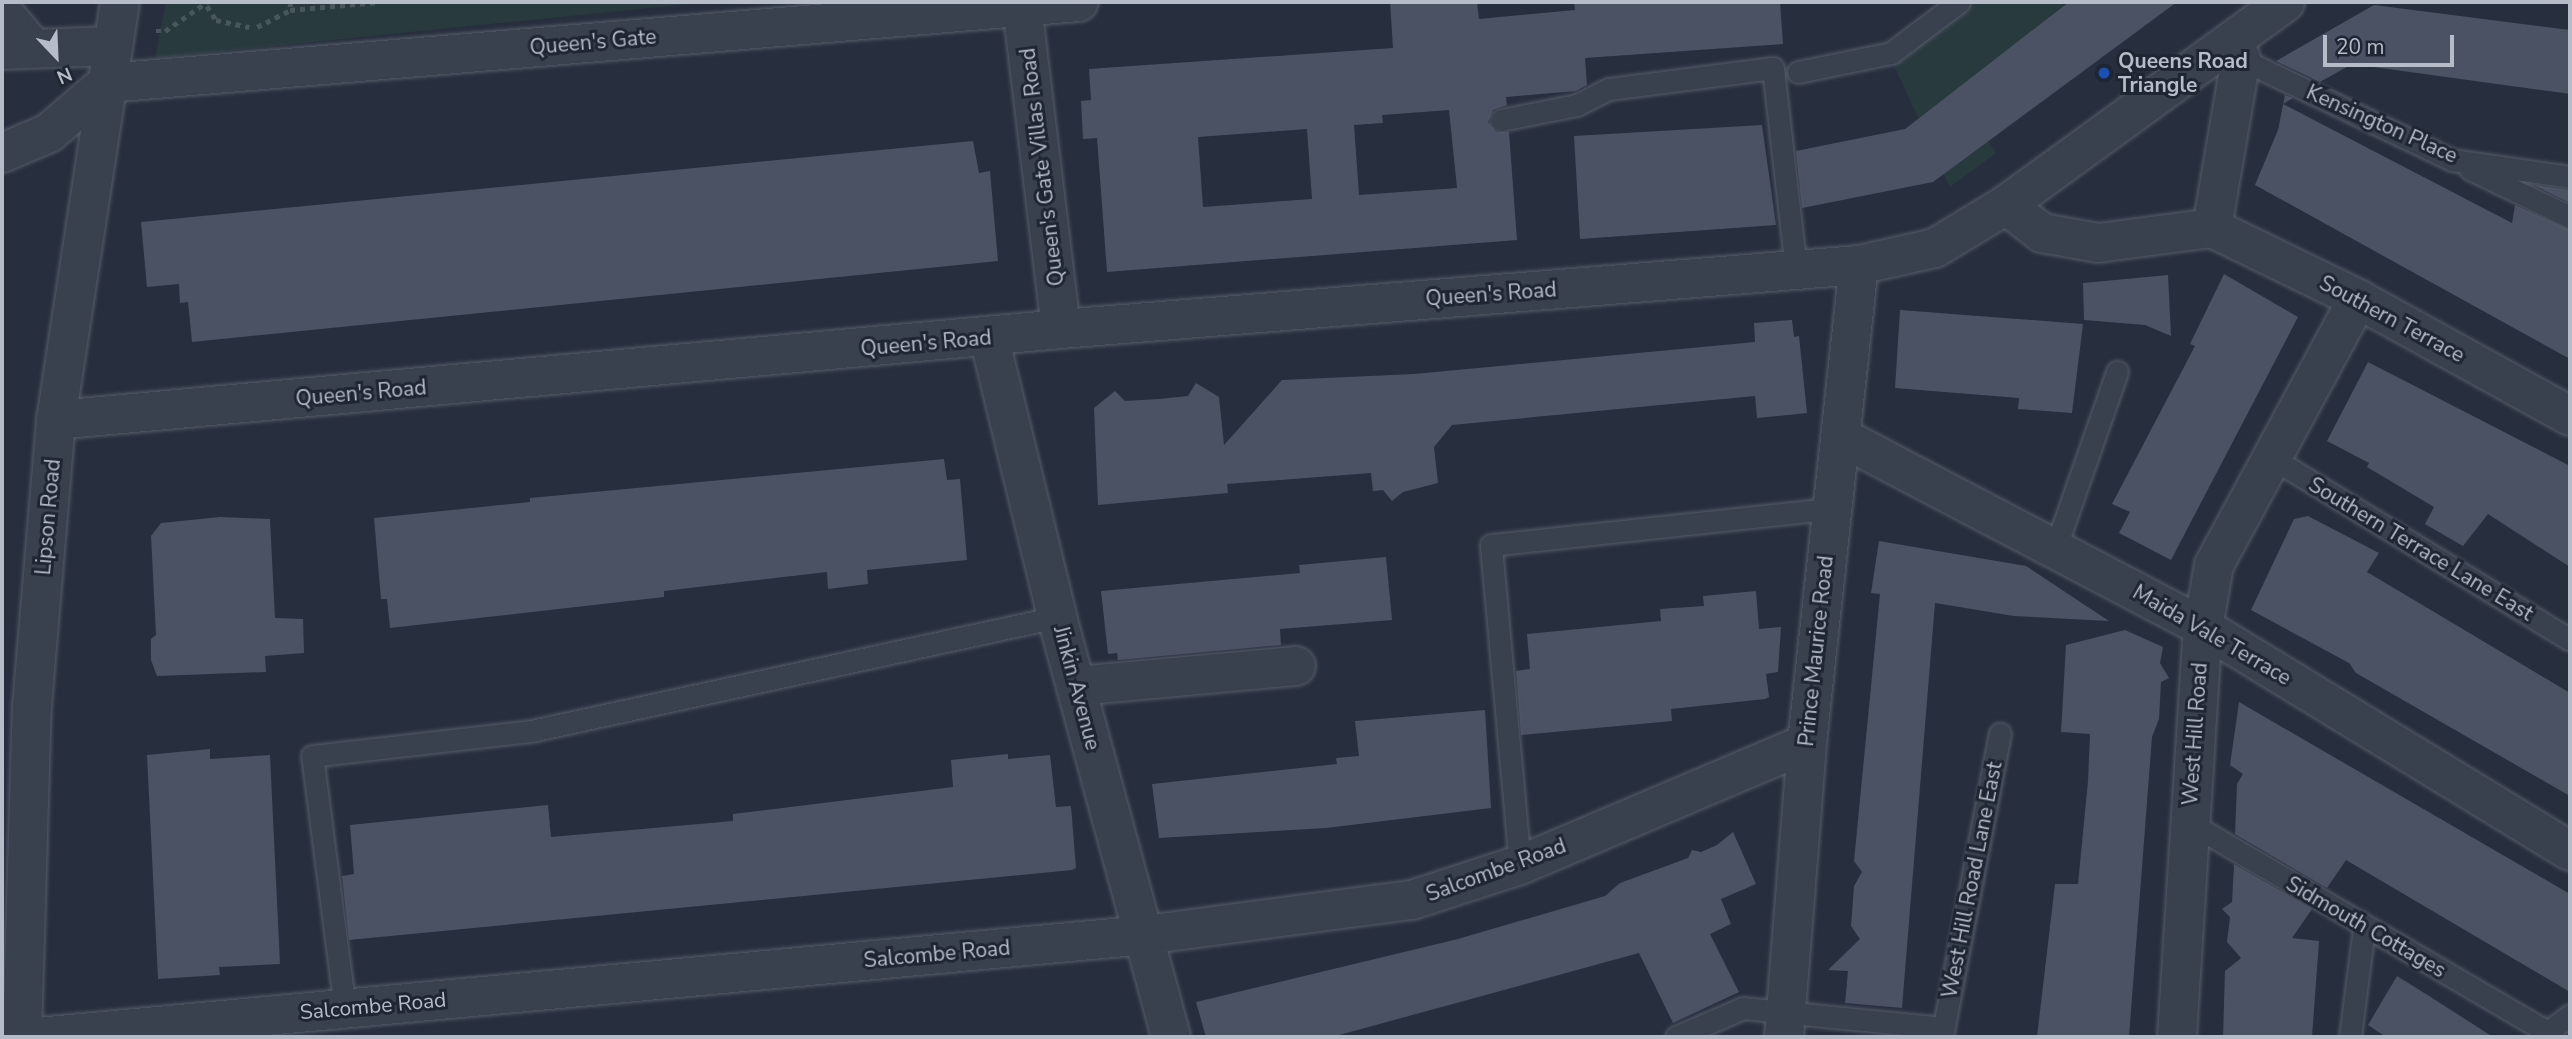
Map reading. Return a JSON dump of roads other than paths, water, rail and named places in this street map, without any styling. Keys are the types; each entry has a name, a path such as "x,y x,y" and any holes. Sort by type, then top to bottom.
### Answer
{"street":[{"name":"Queen's Gate","path":"18,49 113,41 1079,2"},
{"name":"Queen's Gate Villas Road","path":"1023,6 1061,329"},
{"path":"2,11 18,49"},
{"path":"2006,205 2042,233 2098,243 2212,228 2253,25"},
{"name":"Queen's Road","path":"56,420 989,338 1061,329 1859,265 1935,248 2006,205 2253,25"},
{"path":"2,153 49,133 113,41"},
{"name":"Lipson Road","path":"22,1037 17,707 56,420 113,41"},
{"name":"Southern Terrace","path":"2212,228 2358,299 2570,416"},
{"name":"Prince Maurice Road","path":"1786,1024 1807,743 1830,509 1843,438 1859,265"},
{"name":"West Hill Road","path":"2177,1037 2188,822 2203,627 2214,565 2358,299"},
{"name":"Jinkin Avenue","path":"989,338 1057,617 1171,1037"},
{"name":"Maida Vale Terrace","path":"1843,438 2203,627 2570,851"},
{"path":"1076,686 1296,666"},
{"name":"Salcombe Road","path":"38,1037 238,1028 345,1009 1145,935 1412,900 1520,865 1807,743"}],"lane":[{"path":"1798,72 1891,53 1959,2"},
{"name":"Kensington Place","path":"2253,25 2452,160 2570,177"},
{"path":"1502,120 1577,105 1609,89 1773,68 1796,270"},
{"path":"2452,160 2570,217"},
{"path":"2055,549 2117,372"},
{"name":"Southern Terrace Lane East","path":"2272,458 2570,640"},
{"path":"1520,865 1491,545 1830,509"},
{"path":"345,1009 312,756 531,732 1057,617"},
{"name":"West Hill Road Lane East","path":"1676,1037 1743,1008 1786,1024 1942,1033 2000,733"},
{"name":"Sidmouth Cottages","path":"2188,822 2543,1034"},
{"path":"2350,1037 2364,927"},
{"path":"2543,1034 2570,1015"}],"place":[{"name":"Queens Road Triangle","path":"2104,73"}]}
